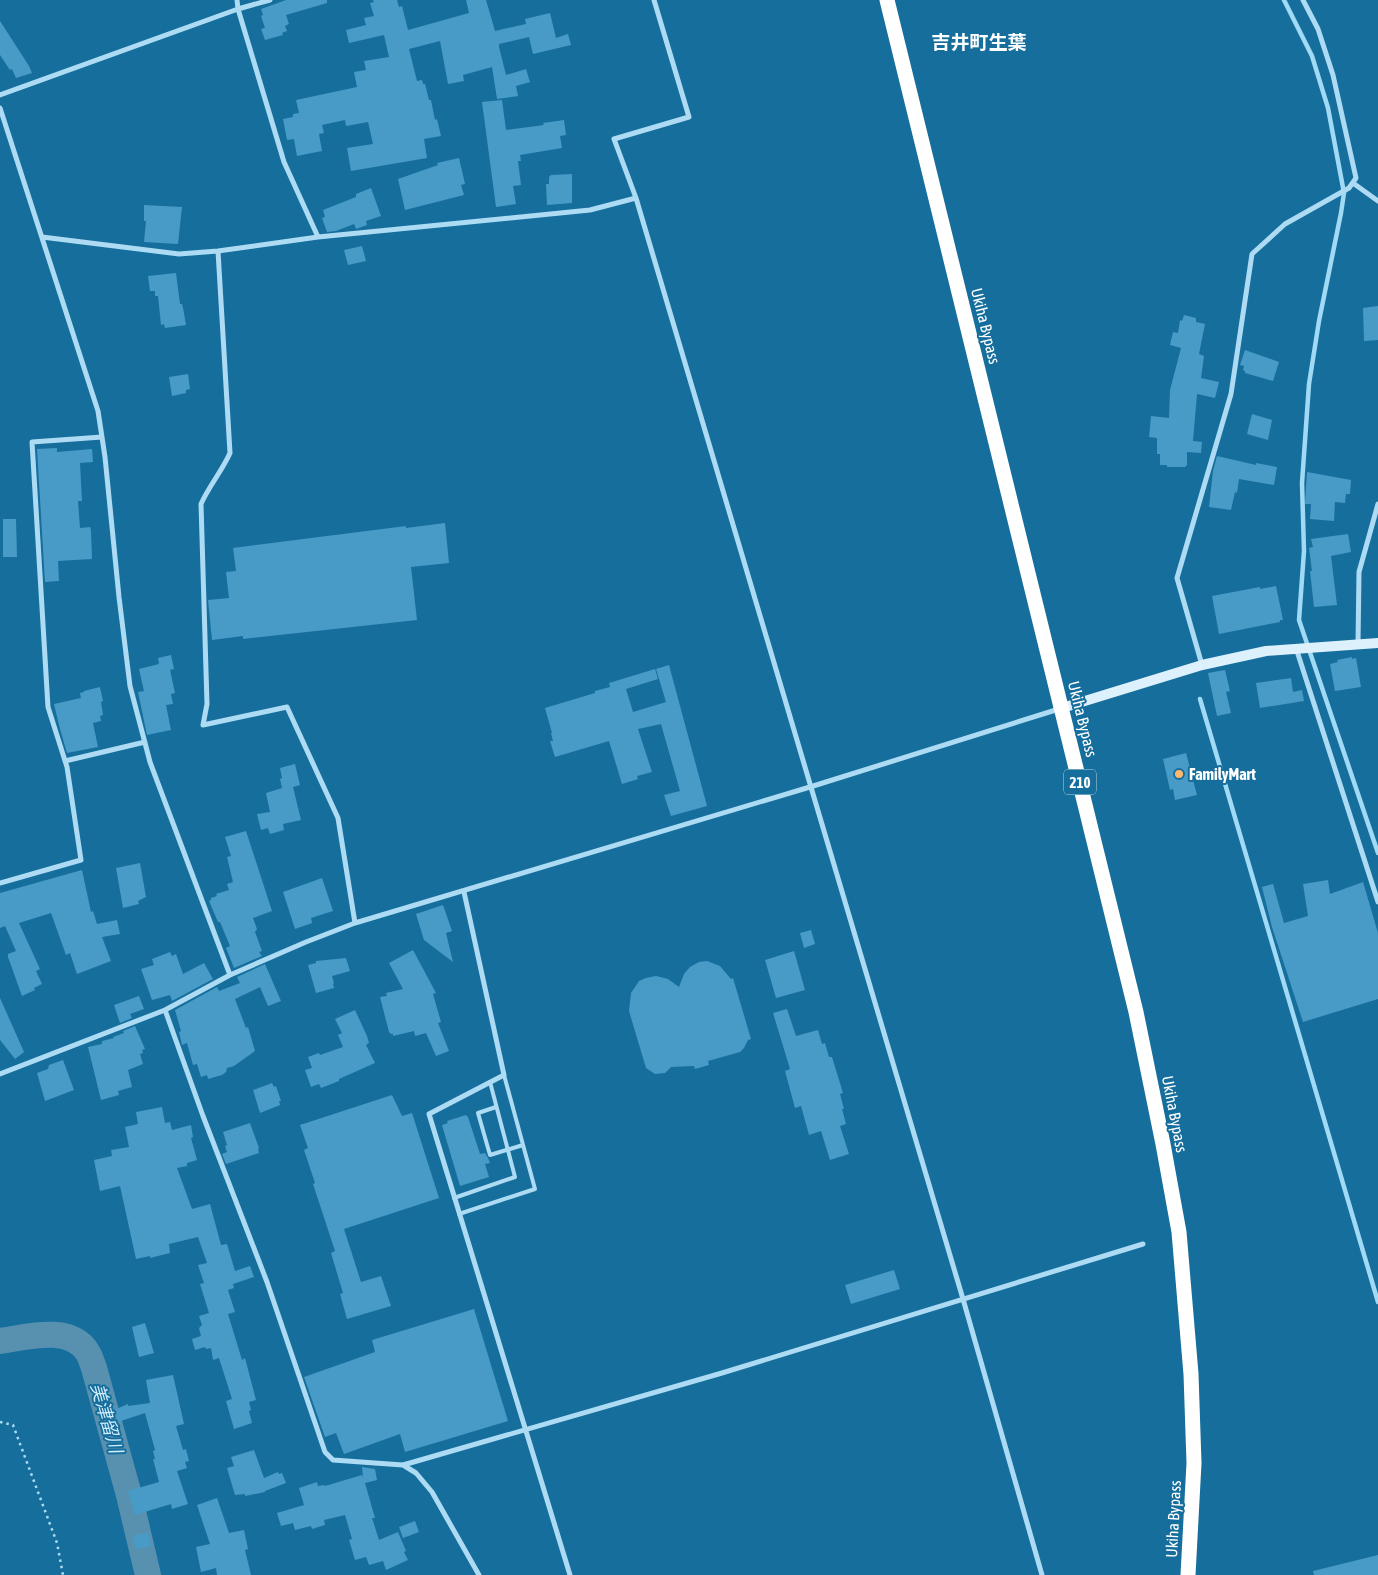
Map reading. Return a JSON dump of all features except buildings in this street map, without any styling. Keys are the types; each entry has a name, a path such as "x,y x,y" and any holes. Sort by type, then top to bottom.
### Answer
{"highway":[{"name":"Ukiha Bypass","path":"887,0 1136,1012 1164,1144 1179,1232 1191,1374 1193,1472 1188,1575"}],"street":[{"path":"238,0 238,9 284,162 318,237"},
{"path":"0,95 238,9 270,0"},
{"path":"654,0 689,117 614,139 636,198 963,1299 1042,1575"},
{"path":"1202,665 1177,578 1231,394 1252,254 1285,224 1351,186 1356,178 1334,75 1318,29 1303,0"},
{"path":"0,108 98,411 130,686 150,762 230,975"},
{"path":"1351,186 1378,201"},
{"path":"42,237 179,254 218,251 318,237 590,210 636,198"},
{"path":"218,251 230,453 201,504 207,704 203,725 287,707 338,818 356,923"},
{"path":"0,883 81,860 65,761 48,706 32,442 102,437"},
{"path":"1358,644 1359,572 1378,504"},
{"path":"0,1074 165,1010 230,975 306,942 356,923 810,787 1202,665 1266,651 1378,643"},
{"path":"1296,648 1378,902"},
{"path":"65,761 145,742"},
{"path":"464,892 504,1074 429,1114 570,1575"},
{"path":"165,1010 203,1116 267,1282 325,1452 333,1460 403,1465 722,1373 1143,1244"},
{"path":"403,1465 416,1473 432,1492 479,1575"}],"lane":[{"path":"459,1214 535,1189 504,1074"},
{"path":"454,1198 515,1177 490,1082"},
{"path":"496,1107 478,1113 490,1155 523,1145"}],"path":[{"path":"0,1422 13,1425 57,1543 63,1575"}],"waterway":[{"path":"1284,0 1312,56 1328,108 1344,193 1319,321 1309,384 1302,483 1304,551 1299,620 1378,853"},
{"path":"1200,699 1378,1302"},
{"name":"美津留川","path":"0,1341 35,1335 60,1335 71,1338 88,1353 94,1368 129,1495 148,1575"}],"place":[{"name":"FamilyMart","path":"1179,774"}],"district":[{"name":"吉井町生葉","path":"979,42"}]}
